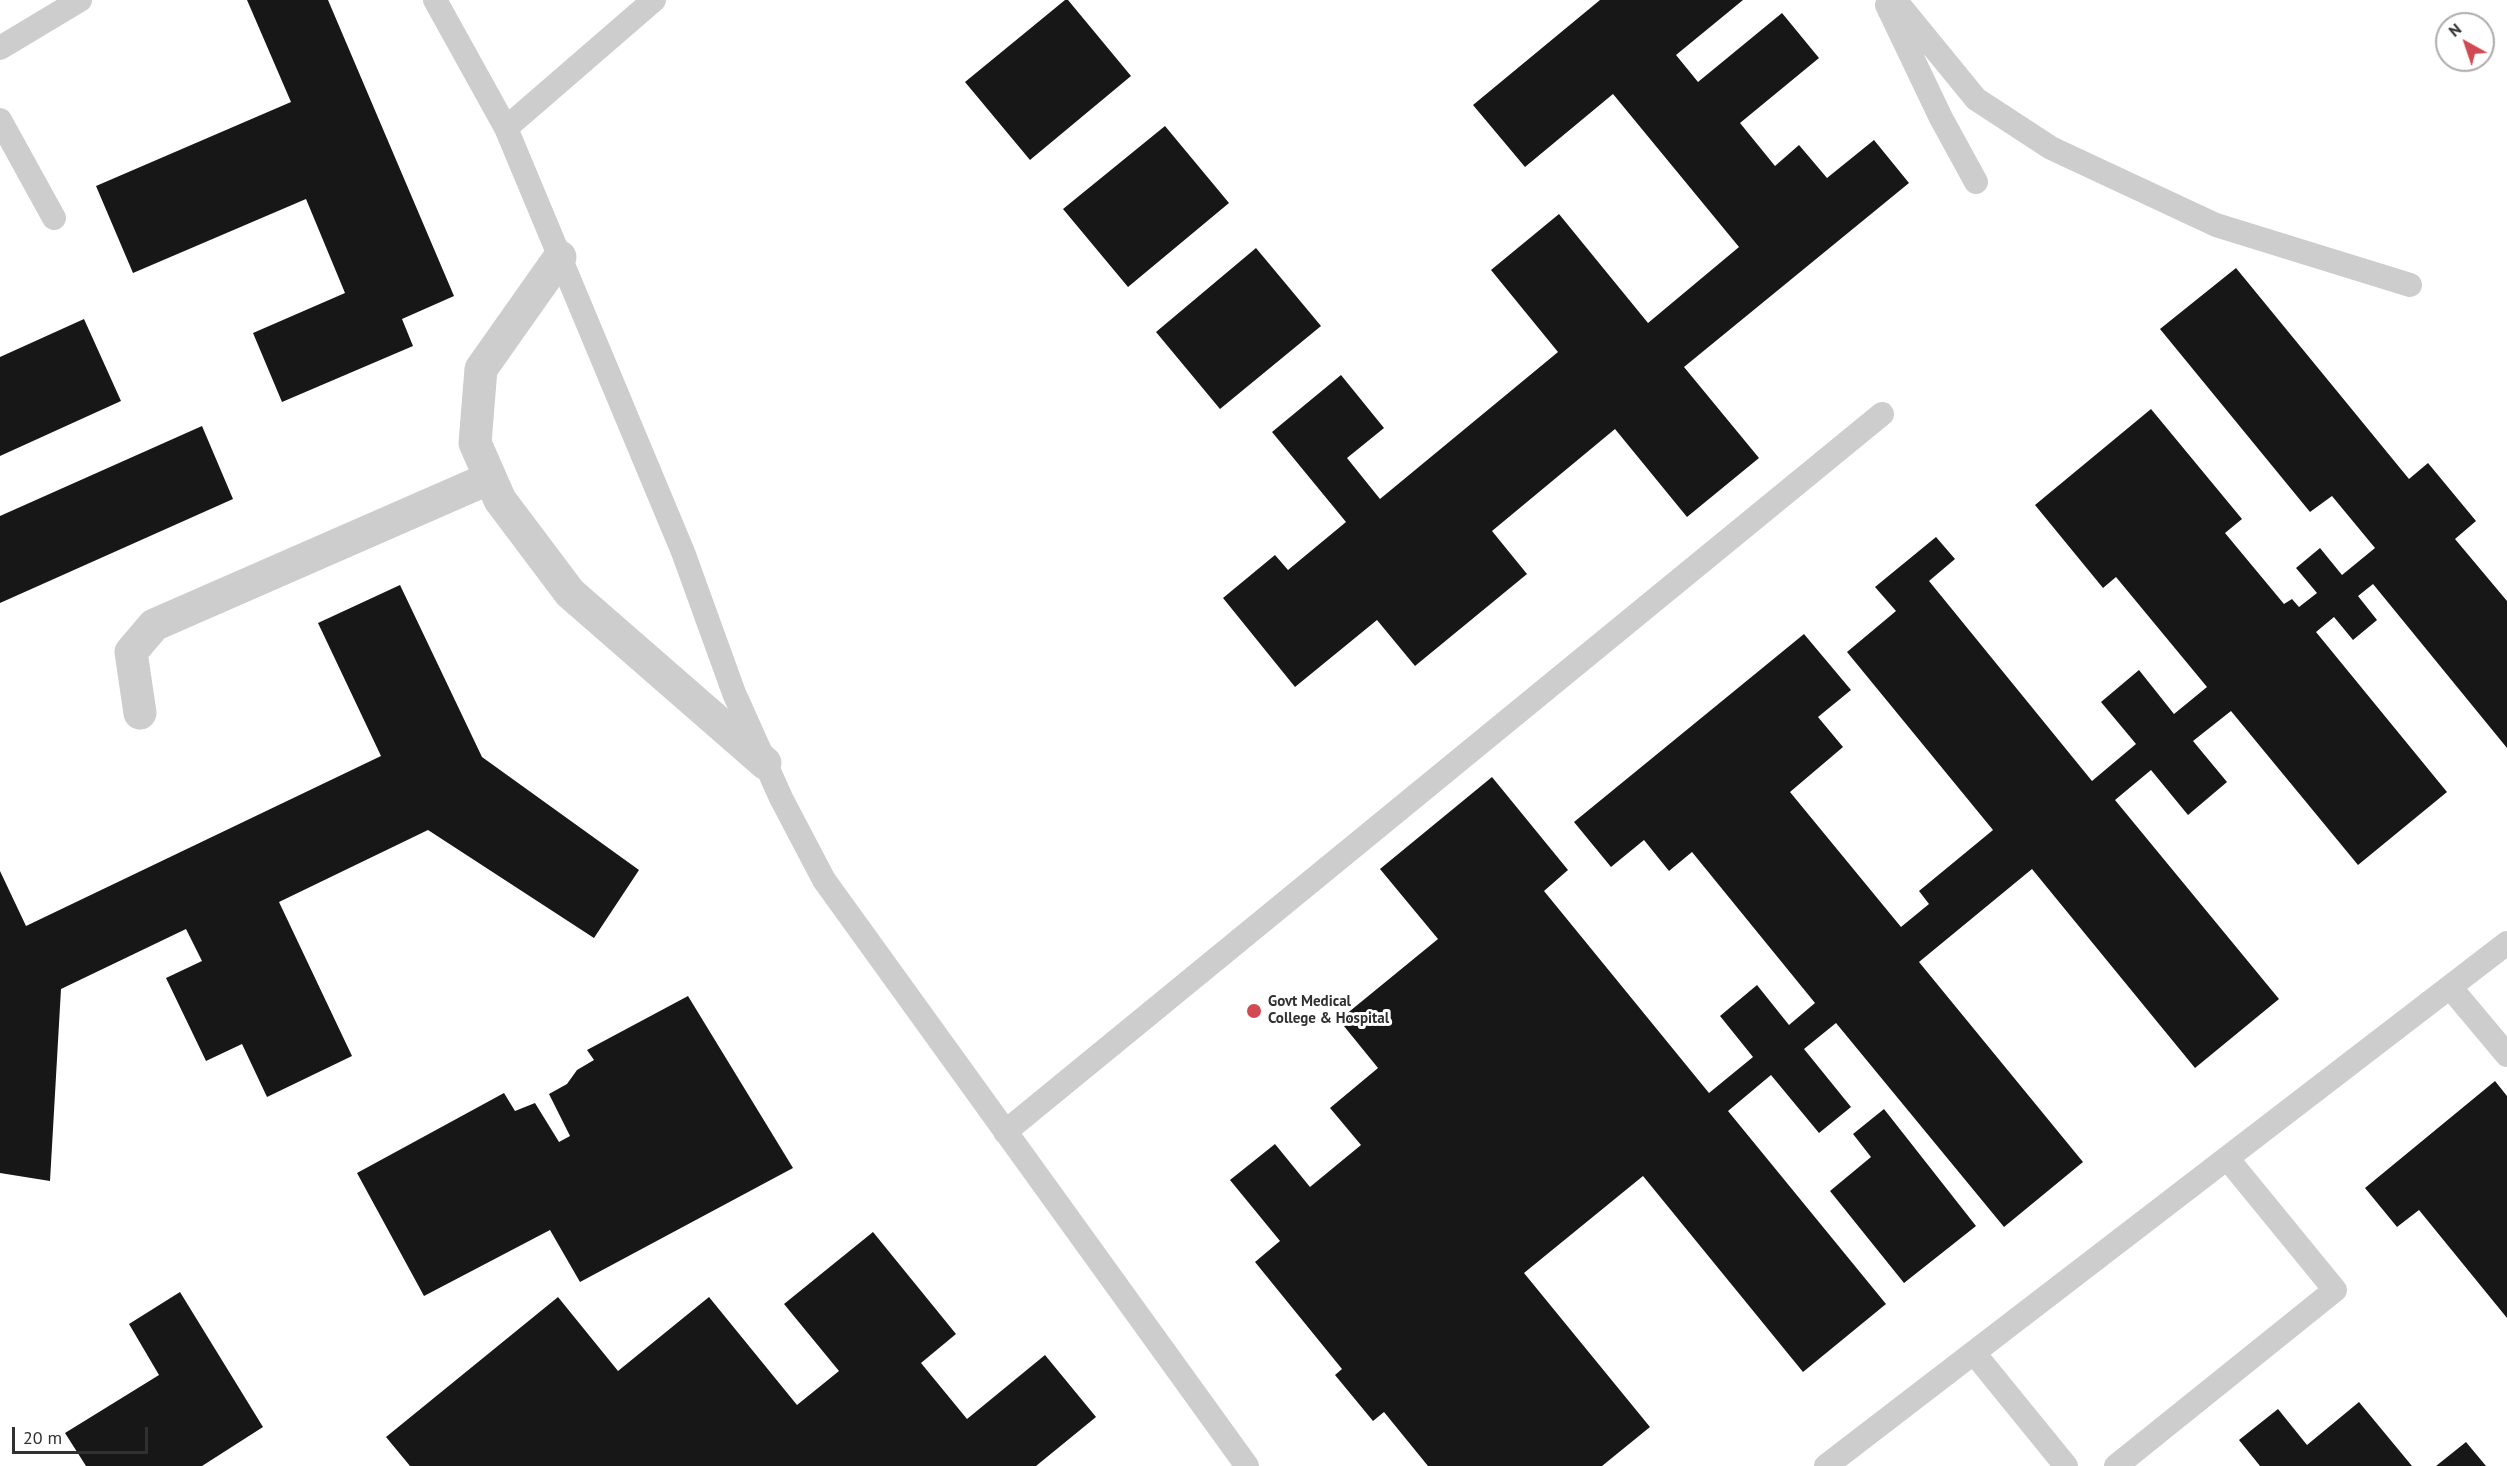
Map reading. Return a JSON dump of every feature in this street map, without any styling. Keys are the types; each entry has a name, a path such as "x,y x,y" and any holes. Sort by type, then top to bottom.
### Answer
{"street":[{"path":"560,257 481,369 475,443 500,500 570,593 765,763"},
{"path":"140,713 131,652 154,625 490,477"}],"lane":[{"path":"0,48 80,0"},
{"path":"435,0 506,128 683,552 734,693 765,763 824,880 1247,1466"},
{"path":"506,128 654,0"},
{"path":"1885,0 1941,118 1976,182"},
{"path":"1895,0 1976,99 2050,148 2216,225 2410,285"},
{"path":"0,120 54,218"},
{"path":"1005,1132 1882,414"},
{"path":"1826,1466 2507,943"},
{"path":"2450,987 2507,1055"},
{"path":"2116,1466 2335,1290 2227,1158"},
{"path":"1974,1353 2066,1466"}],"building":[{"path":"247,0 328,0 454,296 402,319 413,346 282,402 253,333 345,293 306,199 133,273 96,186 291,102"},
{"path":"1065,0 1068,0 1131,76 1030,160 965,82"},
{"path":"1600,0 1743,0 1676,55 1698,82 1782,13 1819,58 1740,123 1775,166 1799,145 1827,178 1874,140 1909,183 1684,367 1759,458 1687,517 1615,429 1492,531 1527,574 1415,666 1377,620 1295,687 1223,598 1275,555 1288,570 1346,522 1272,432 1341,375 1384,428 1347,458 1380,499 1558,352 1491,270 1559,214 1648,323 1739,247 1613,94 1525,167 1473,105"},
{"path":"1165,126 1229,203 1128,287 1063,209"},
{"path":"1256,248 1321,326 1220,409 1156,332"},
{"path":"2236,268 2409,479 2428,463 2476,521 2455,539 2507,601 2507,748 2373,584 2358,596 2377,620 2353,640 2334,617 2316,632 2447,792 2358,865 2231,711 2193,741 2227,782 2188,815 2151,770 2115,800 2279,999 2195,1068 2032,869 1919,962 2083,1162 2004,1227 1836,1023 1804,1049 1851,1107 1819,1133 1771,1075 1728,1111 1886,1304 1803,1372 1643,1176 1524,1273 1650,1427 1602,1466 1428,1466 1384,1412 1373,1421 1335,1375 1342,1369 1255,1262 1280,1241 1230,1180 1275,1144 1310,1187 1361,1145 1330,1108 1378,1068 1339,1020 1438,939 1380,869 1492,777 1568,870 1544,891 1709,1093 1753,1057 1720,1016 1757,985 1789,1025 1815,1003 1692,852 1669,871 1644,840 1611,867 1574,822 1804,634 1851,690 1818,717 1843,747 1790,792 1901,927 1929,904 1919,891 1993,830 1847,652 1896,611 1875,587 1936,537 1955,559 1929,581 2092,781 2136,744 2101,702 2139,670 2174,714 2207,687 2116,577 2103,588 2035,505 2151,409 2242,519 2225,533 2284,604 2292,599 2299,607 2317,593 2296,568 2320,548 2342,575 2375,548 2332,496 2310,512 2160,329"},
{"path":"84,319 121,401 0,456 0,357"},
{"path":"202,426 233,499 0,603 0,516"},
{"path":"400,585 482,757 639,870 594,938 428,830 279,902 352,1056 267,1097 242,1044 206,1061 166,978 202,961 186,929 61,989 50,1181 0,1173 0,871 26,926 381,756 318,623"},
{"path":"688,996 793,1168 580,1282 550,1230 424,1296 357,1173 504,1093 515,1111 535,1103 559,1142 570,1136 549,1094 567,1084 577,1070 594,1060 587,1050"},
{"path":"2495,1081 2507,1096 2507,1318 2419,1210 2397,1227 2365,1188"},
{"path":"1884,1109 1976,1226 1904,1283 1830,1191 1871,1157 1853,1134"},
{"path":"873,1232 956,1334 921,1363 967,1419 1045,1355 1096,1417 1036,1466 410,1466 386,1437 558,1297 618,1371 709,1297 797,1405 839,1371 784,1304"},
{"path":"180,1292 263,1427 202,1466 86,1466 65,1433 159,1375 129,1324"},
{"path":"2359,1402 2412,1466 2260,1466 2239,1440 2278,1409 2307,1445"},
{"path":"2466,1442 2486,1466 2436,1466"}],"place":[{"name":"Govt Medical College & Hospital","path":"1254,1011"}]}
